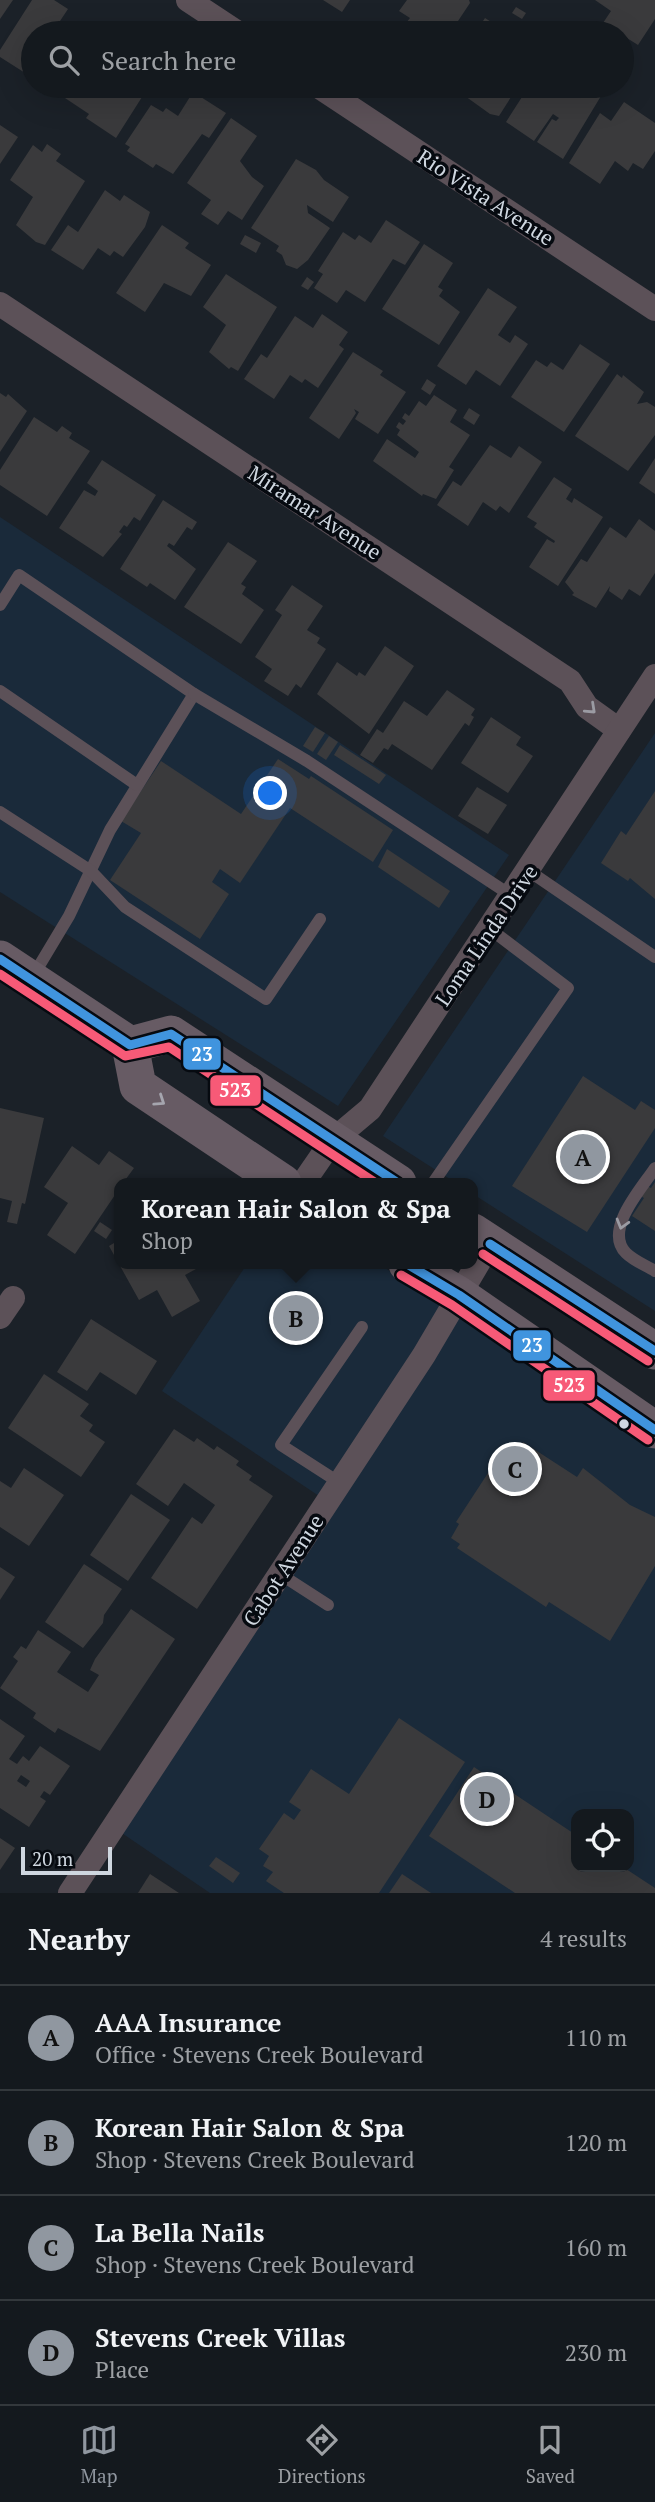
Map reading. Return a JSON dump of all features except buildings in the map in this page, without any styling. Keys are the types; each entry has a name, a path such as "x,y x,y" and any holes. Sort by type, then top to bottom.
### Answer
{"main road":[{"path":"0,959 130,1045 138,1086 276,1178"},
{"path":"130,1045 171,1034 390,1178"},
{"path":"481,1238 655,1352"},
{"path":"415,1269 459,1295 655,1430"}],"street":[{"path":"188,0 220,21"},
{"name":"Rio Vista Avenue","path":"336,98 655,309"},
{"name":"Miramar Avenue","path":"0,304 570,681 587,707 619,730"},
{"name":"Loma Linda Drive","path":"306,1178 332,1141 364,1116 529,871 655,676"},
{"name":"Cabot Avenue","path":"70,1893 424,1355 459,1295 469,1269"}],"lane":[{"path":"0,606 19,575 194,694 307,761 512,896"},
{"path":"0,691 137,785"},
{"path":"31,980 69,916 137,785 194,694"},
{"path":"0,811 91,871 125,907 266,999 320,919"},
{"path":"529,871 655,957"},
{"path":"436,1178 568,988 490,929"},
{"path":"655,1168 626,1212 619,1237 623,1251 655,1271"},
{"path":"340,1483 281,1445 362,1327"},
{"path":"280,1574 328,1605"}],"shaded area":[{"path":"0,517 509,855 338,1106 0,892"},
{"path":"655,733 655,1311 478,1197 478,1178 448,1178 383,1136"},
{"path":"244,1269 387,1269 655,1445 655,1893 210,1893 110,1825 322,1498 162,1391"}],"transit line":[{"name":"23","path":"0,959 130,1045 171,1034 390,1178"},
{"name":"523","path":"0,974 125,1056 169,1047 368,1178"},
{"name":"23","path":"490,1244 655,1351"},
{"name":"523","path":"483,1254 648,1361"},
{"name":"23","path":"415,1269 459,1295 655,1430"},
{"name":"523","path":"401,1275 452,1305 648,1440"}],"place":[{"name":"AAA Insurance","path":"583,1157"},
{"name":"Korean Hair Salon & Spa","path":"296,1318"},
{"name":"La Bella Nails","path":"515,1469"},
{"name":"Stevens Creek Villas","path":"487,1799"}]}
